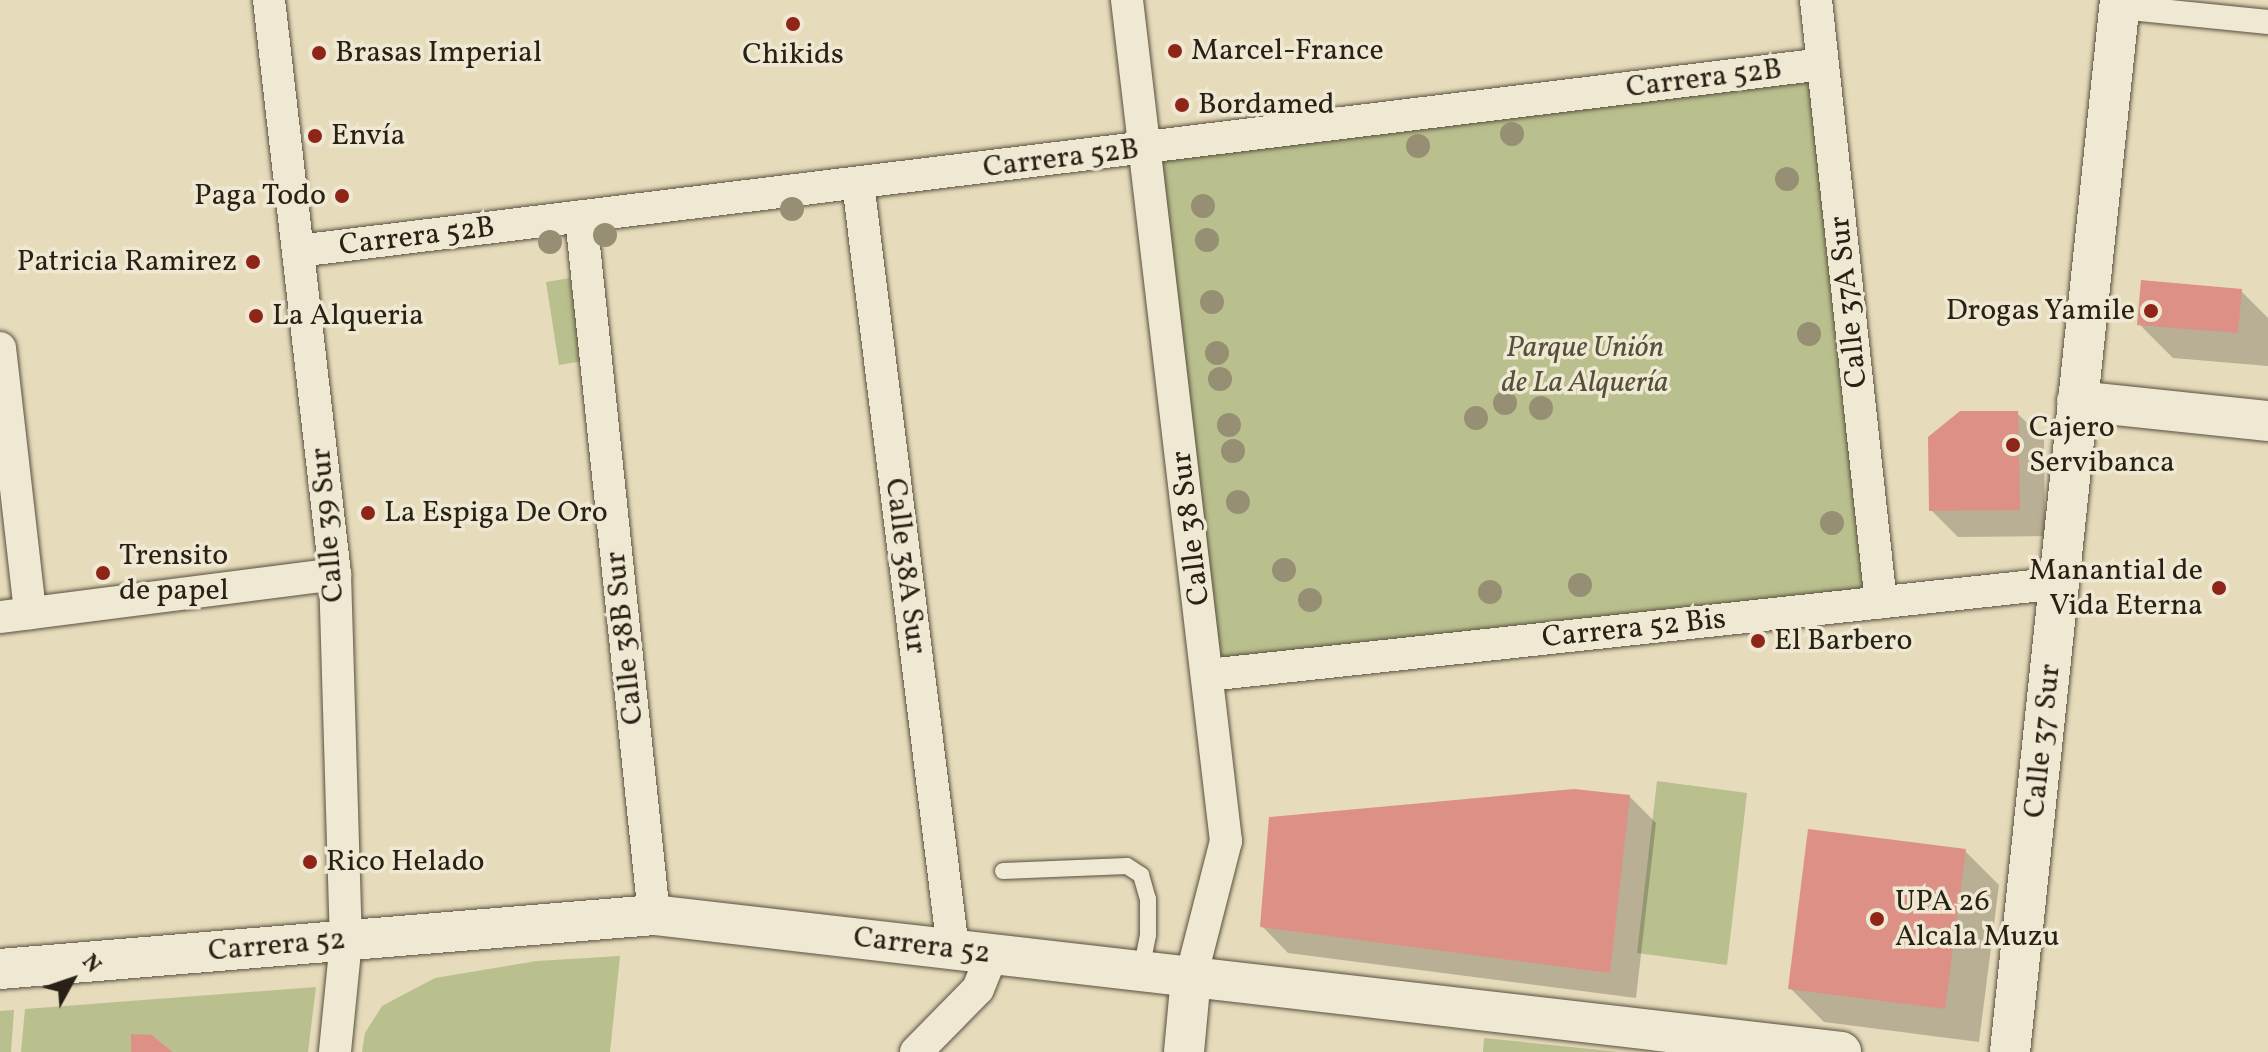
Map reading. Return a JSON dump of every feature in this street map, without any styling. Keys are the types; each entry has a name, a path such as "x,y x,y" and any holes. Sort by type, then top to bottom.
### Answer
{"street":[{"name":"Calle 39 Sur","path":"269,0 335,574 346,941 335,1052"},
{"name":"Calle 38 Sur","path":"1127,0 1226,841 1191,977 1184,1052"},
{"name":"Calle 37A Sur","path":"1816,0 1881,603"},
{"path":"2120,3 2268,22"},
{"name":"Calle 37 Sur","path":"2010,1052 2120,3"},
{"name":"Carrera 52B","path":"298,251 1823,64"},
{"name":"Calle 38A Sur","path":"858,183 953,949"},
{"name":"Calle 38B Sur","path":"581,217 654,915"},
{"path":"0,348 15,615 335,574"},
{"path":"2077,401 2268,421"},
{"name":"Carrera 52 Bis","path":"1208,675 2060,583"},
{"name":"Carrera 52","path":"0,969 654,915 1841,1052"},
{"path":"916,1052 978,989 992,954"}],"lane":[{"path":"1003,871 1127,866 1141,875 1148,899 1148,935 1141,972"}],"green space":[{"name":"Parque Unión de La Alquería","path":"1817,70 1875,599 1214,669 1157,155"},
{"path":"570,278 583,361 559,365 546,282"},
{"path":"1657,781 1747,793 1727,965 1637,953"},
{"path":"620,956 610,1052 362,1052 365,1033 382,1006 435,978 537,961"},
{"path":"316,987 308,1052 173,1052 152,1035 131,1035 131,1052 21,1052 25,1009"},
{"path":"14,1010 11,1052 0,1052 0,1011"},
{"path":"1484,1038 1619,1052 1483,1052"}],"building":[{"path":"2141,280 2242,289 2238,333 2137,325"},
{"path":"1960,411 2018,411 2020,510 1929,511 1928,437"},
{"path":"1574,789 1630,795 1610,973 1260,927 1269,817"},
{"name":"UPA 26 Alcala Muzu","path":"1808,829 1966,849 1945,1009 1788,989"},
{"path":"131,1034 152,1035 173,1052 131,1052"}],"place":[{"name":"Chikids","path":"793,24"},
{"name":"Marcel-France","path":"1175,51"},
{"name":"Brasas Imperial","path":"319,53"},
{"name":"Bordamed","path":"1182,105"},
{"name":"Envía","path":"315,136"},
{"name":"Paga Todo","path":"342,196"},
{"name":"Patricia Ramirez","path":"253,262"},
{"name":"Drogas Yamile","path":"2151,311"},
{"name":"La Alqueria","path":"256,316"},
{"name":"Cajero Servibanca","path":"2013,445"},
{"name":"La Espiga De Oro","path":"368,513"},
{"name":"Trensito de papel","path":"103,573"},
{"name":"Manantial de Vida Eterna","path":"2219,588"},
{"name":"El Barbero","path":"1758,641"},
{"name":"Rico Helado","path":"310,862"},
{"name":"UPA 26 Alcala Muzu","path":"1877,919"}]}
